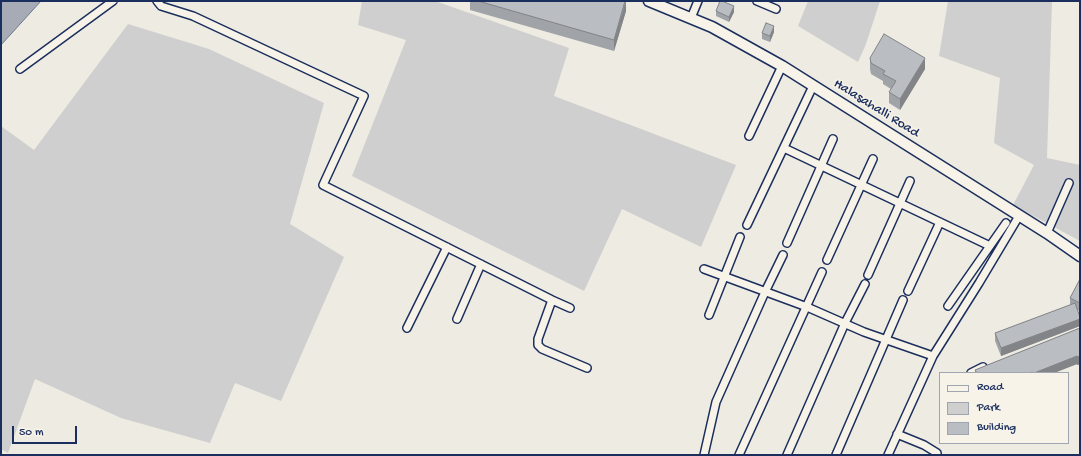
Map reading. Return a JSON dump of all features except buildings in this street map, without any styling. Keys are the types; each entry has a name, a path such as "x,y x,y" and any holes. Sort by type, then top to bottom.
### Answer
{"main road":[{"name":"Halasahalli Road","path":"649,1 712,27 782,66 1047,233 1080,256"}],"street":[{"path":"20,69 113,1"},
{"path":"157,1 161,6 200,19 364,96 323,185 570,308"},
{"path":"690,18 698,1"},
{"path":"757,1 776,9"},
{"path":"749,136 782,66"},
{"path":"747,225 813,86"},
{"path":"787,243 833,140"},
{"path":"784,148 990,246"},
{"path":"827,260 873,159"},
{"path":"868,275 910,181"},
{"path":"1047,233 1069,183"},
{"path":"888,455 932,356 979,283 1019,216"},
{"path":"908,291 940,222"},
{"path":"948,306 1006,222"},
{"path":"709,315 740,238"},
{"path":"407,328 447,247"},
{"path":"704,455 716,402 783,255"},
{"path":"457,319 481,264"},
{"path":"704,269 807,307 886,340 932,356"},
{"path":"739,455 822,272"},
{"path":"787,455 845,323 865,284"},
{"path":"552,300 538,340 538,346 587,368"},
{"path":"836,455 903,300"},
{"path":"972,372 988,366"},
{"path":"897,434 924,445 937,453 937,455"}],"green space":[{"path":"362,1 435,1 569,48 554,96 736,165 701,247 622,209 584,291 352,176 406,40 358,25"},
{"path":"808,1 880,1 866,44 858,62 798,26"},
{"path":"948,1 1052,1 1047,158 1080,165 1080,241 1013,205 1034,165 994,143 1000,78 939,56"},
{"path":"128,24 209,49 324,103 290,224 344,257 281,401 235,383 210,443 121,418 35,379 8,453 1,449 1,126 34,150"}],"shaded area":[{"path":"1,1 41,1 1,45"}]}
